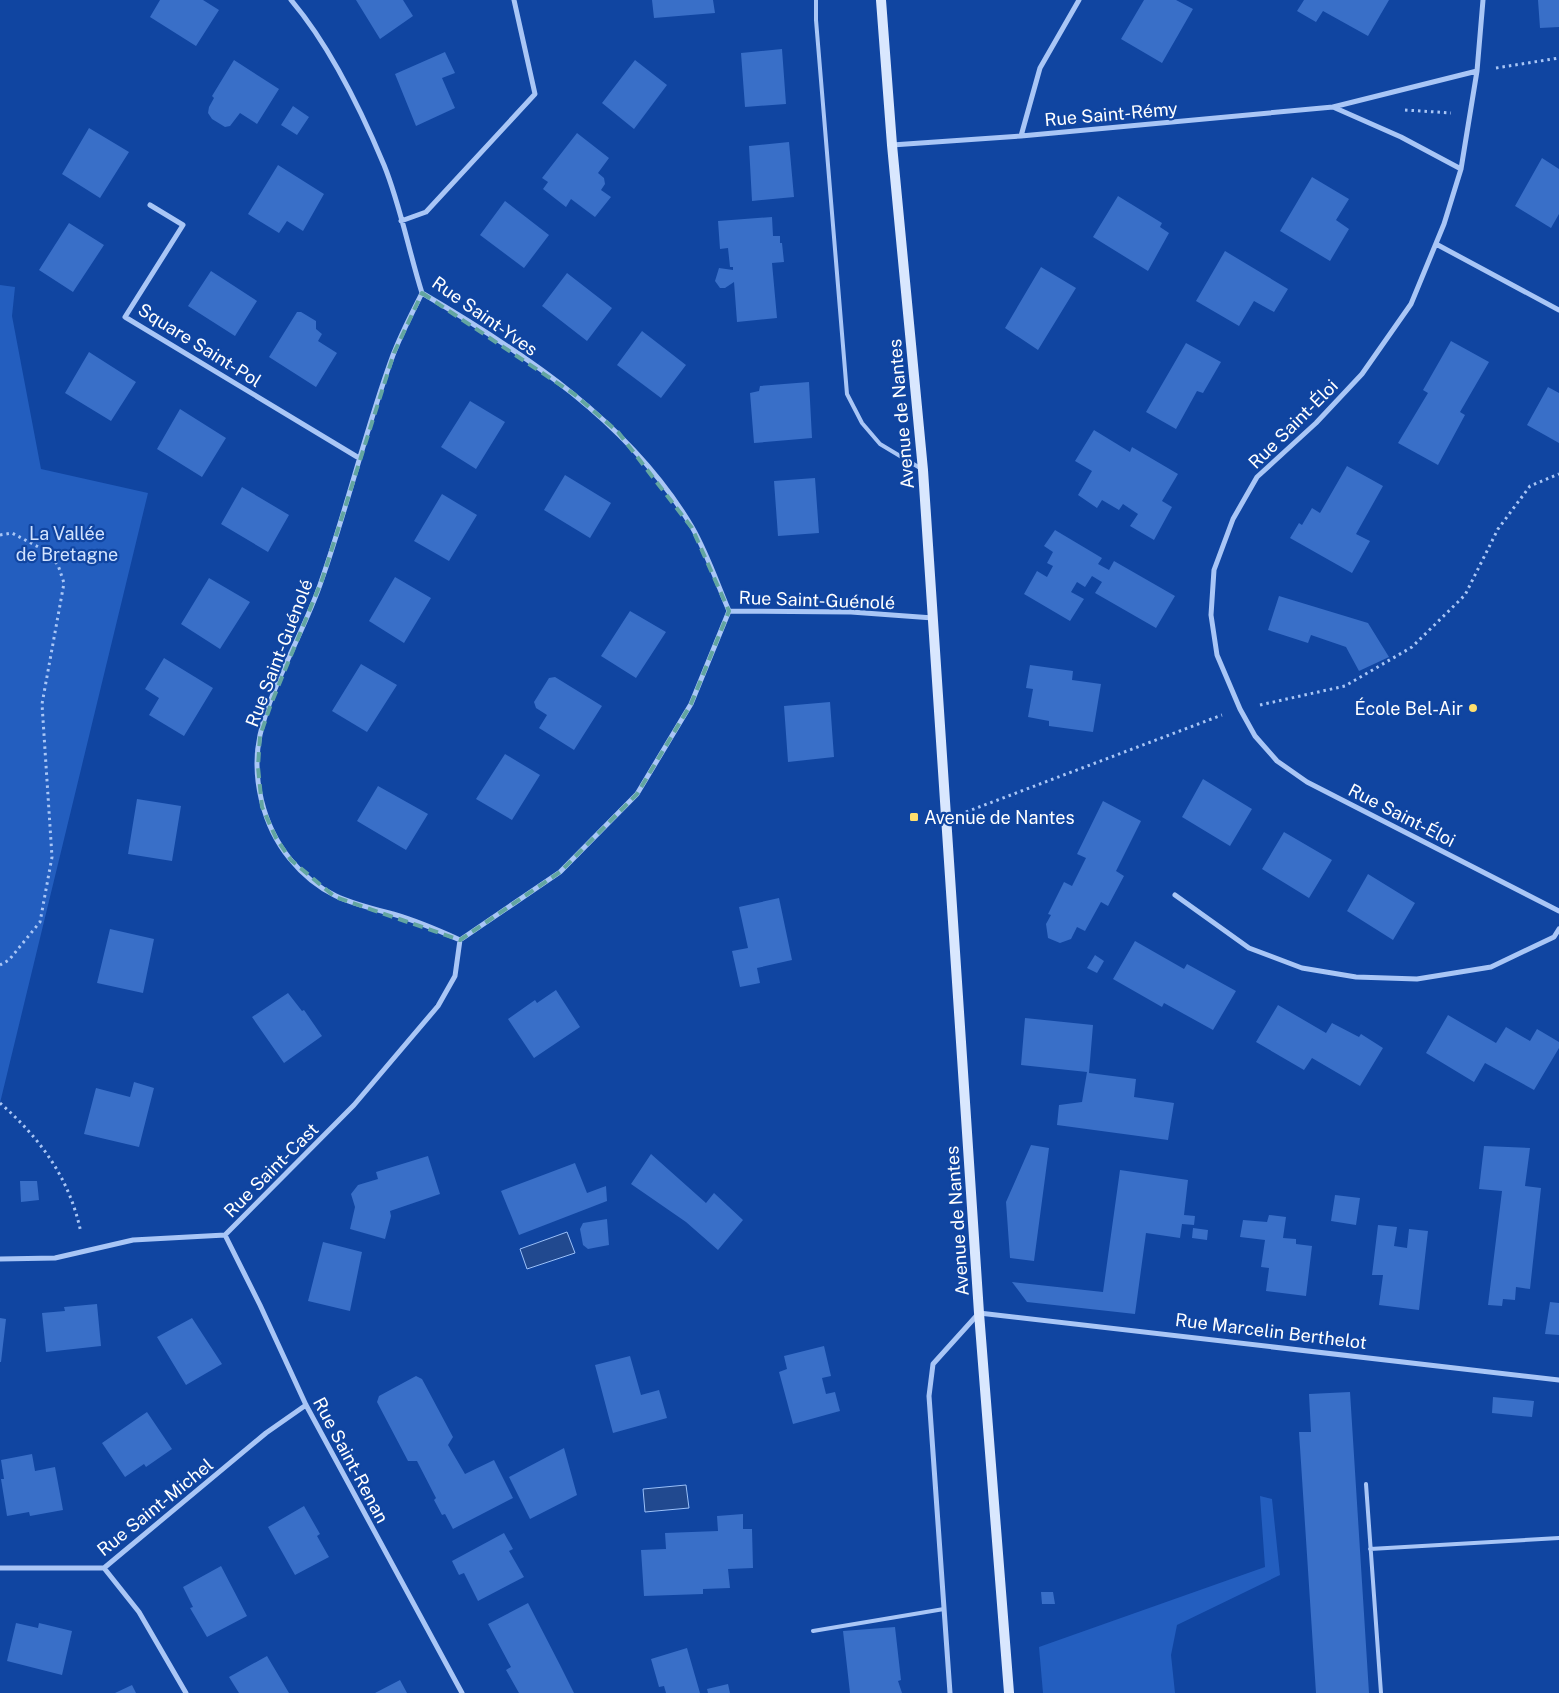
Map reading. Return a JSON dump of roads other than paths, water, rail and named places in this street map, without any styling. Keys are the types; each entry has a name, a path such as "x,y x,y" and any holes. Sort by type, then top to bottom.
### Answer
{"main road":[{"name":"Avenue de Nantes","path":"881,0 892,145 923,470 980,1314 1009,1693"}],"street":[{"name":"Rue Saint-Yves","path":"291,0 303,13 340,73 384,166 422,293 499,341 574,394 618,432 660,482 692,528 729,610"},
{"path":"401,221 426,212 534,94 514,0"},
{"path":"1021,136 1040,68 1079,0"},
{"name":"Rue Saint-Éloi","path":"1484,0 1477,72 1461,169 1436,244 1411,304 1362,374 1316,423 1257,477 1233,518 1214,570 1211,615 1217,655 1240,709 1255,736 1277,761 1307,782 1559,912"},
{"name":"Rue Saint-Rémy","path":"892,145 1021,136 1332,107 1477,72"},
{"name":"Rue Saint-Rémy","path":"1332,107 1401,137 1461,169"},
{"name":"Square Saint-Pol","path":"150,204 183,225 124,317 359,458"},
{"path":"1436,244 1559,310"},
{"name":"Rue Saint-Guénolé","path":"422,293 394,353 359,458 322,580 271,704 260,736 258,767 262,807 276,838 291,860 335,897 428,925 460,940 560,872 637,794 691,704 729,610 851,612 934,618"},
{"path":"1175,895 1249,948 1302,968 1356,977 1417,979 1491,967 1554,937 1559,929"},
{"name":"Rue Saint-Cast","path":"0,1259 54,1258 133,1240 225,1235 354,1105 438,1006 455,976 460,940"},
{"name":"Rue Saint-Renan","path":"225,1235 306,1405 462,1693"},
{"path":"950,1693 929,1396 933,1364 980,1314"},
{"name":"Rue Marcelin Berthelot","path":"980,1314 1559,1380"},
{"name":"Rue Saint-Michel","path":"0,1568 104,1568 266,1433 306,1405"},
{"path":"104,1568 139,1612 186,1693"}],"lane":[{"path":"816,0 816,20 847,394 862,423 880,444 923,470"},
{"path":"1366,1484 1381,1693"},
{"path":"1370,1549 1559,1538"},
{"path":"812,1631 944,1609"}],"place":[{"name":"École Bel-Air","path":"1473,708"},
{"name":"Avenue de Nantes","path":"914,817"}],"park label":[{"name":"La Vallée de Bretagne","path":"67,543"}]}
